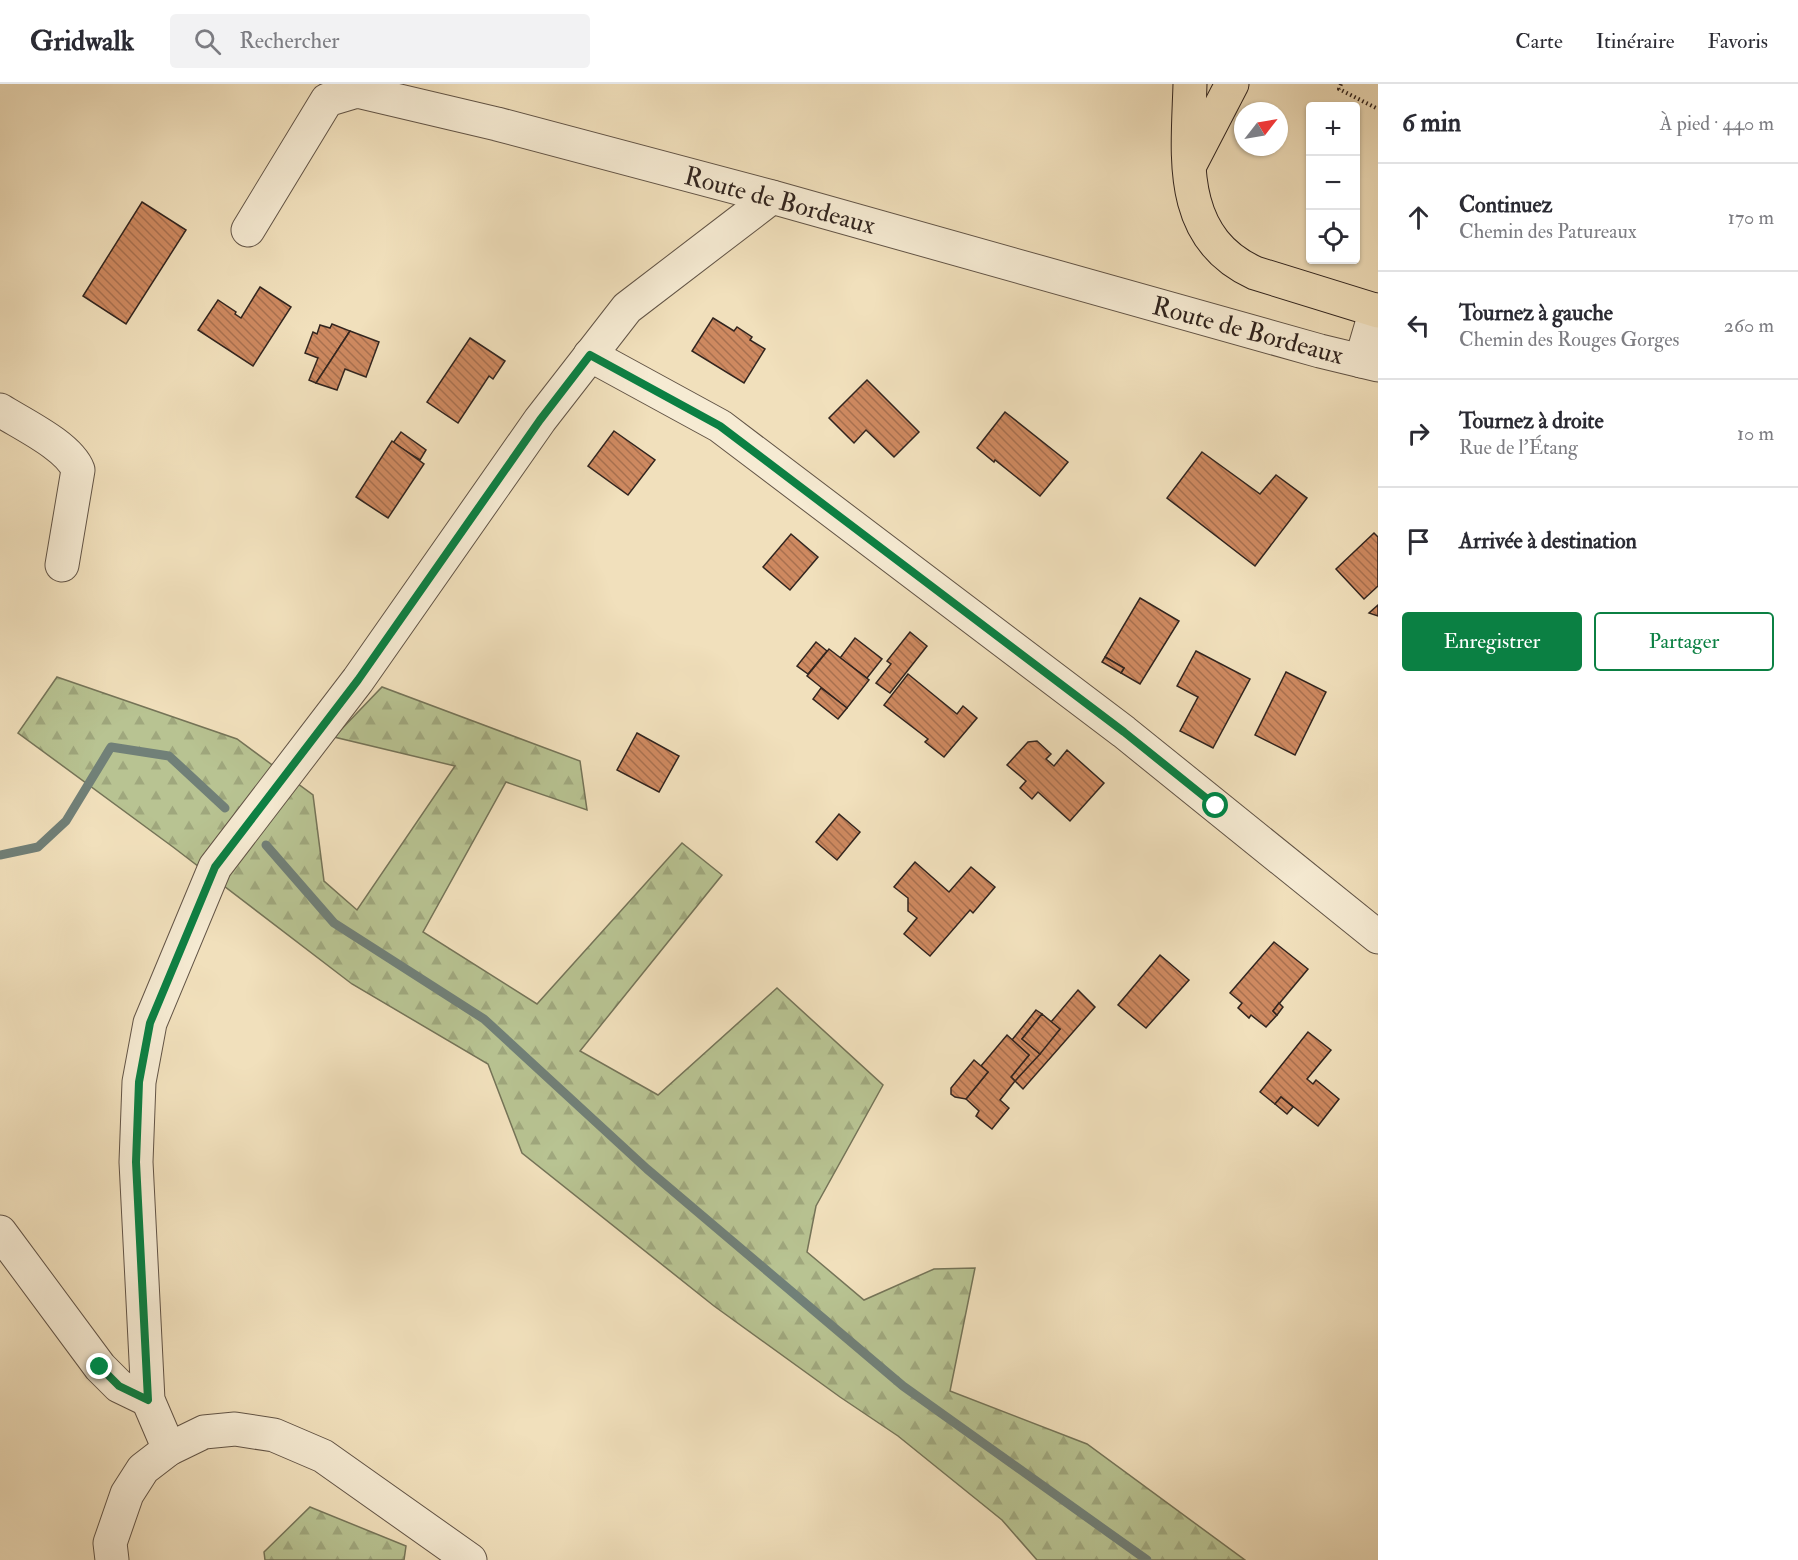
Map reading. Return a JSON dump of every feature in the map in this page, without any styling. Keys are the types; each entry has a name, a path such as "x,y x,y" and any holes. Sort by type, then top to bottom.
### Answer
{"main road":[{"path":"1190,84 1187,170 1192,196 1215,242 1239,266 1255,273 1377,310"},
{"path":"1187,170 1232,84"}],"street":[{"name":"Route de Bordeaux","path":"248,230 327,100 357,91 497,124 772,197 1369,363"},
{"path":"169,1449 148,1400 136,1162 139,1082 150,1023 215,867 358,680 540,420 627,308 772,197"},
{"path":"1369,363 1377,310"},
{"path":"590,355 720,426 1124,732 1378,937"},
{"path":"0,410 64,451 75,461 78,470 62,564"},
{"path":"0,1232 100,1367 119,1386 148,1400"},
{"path":"112,1560 110,1543 126,1494 143,1469 169,1449 204,1432 235,1430 274,1435 323,1456 470,1560"}],"path":[{"path":"1341,84 1339,89 1378,109"}],"green space":[{"path":"57,677 237,739 313,795 324,881 357,910 455,766 334,737 382,687 580,761 587,810 506,782 423,932 537,1004 682,843 722,875 580,1051 658,1095 777,988 883,1085 816,1206 807,1252 864,1300 934,1269 975,1268 950,1391 1087,1444 1245,1560 1037,1560 1002,1520 898,1436 714,1306 522,1153 488,1064 352,984 173,847 18,733"},
{"path":"310,1507 406,1546 404,1560 265,1560 264,1552"}],"building":[{"path":"142,202 186,230 126,324 83,296"},
{"path":"260,287 291,307 253,366 198,330 218,300 241,318"},
{"path":"713,318 734,331 737,327 752,337 750,340 765,349 744,383 692,351"},
{"path":"332,324 350,331 316,383 309,380 318,358 305,353 313,332 317,334 320,325 330,328"},
{"path":"350,331 379,342 366,377 345,369 337,390 316,383"},
{"path":"470,338 505,361 493,379 489,376 458,423 427,402"},
{"path":"867,380 919,432 894,457 866,430 854,443 829,418"},
{"path":"1005,412 1068,462 1040,496 977,448"},
{"path":"614,431 655,460 628,495 588,466"},
{"path":"401,432 426,450 420,460 393,443"},
{"path":"392,441 424,464 388,518 356,497"},
{"path":"1202,452 1260,494 1276,475 1307,498 1255,566 1167,498"},
{"path":"1374,533 1378,537 1378,586 1364,599 1336,569"},
{"path":"791,534 818,557 790,590 763,567"},
{"path":"1140,598 1179,621 1140,684 1121,673 1124,668 1105,657"},
{"path":"1378,605 1378,616 1369,613"},
{"path":"910,632 927,646 890,693 876,683 891,664 887,661"},
{"path":"855,638 882,659 867,678 840,658"},
{"path":"816,642 827,651 808,674 797,666"},
{"path":"829,649 869,680 847,708 807,676"},
{"path":"1196,651 1250,679 1213,748 1180,731 1198,697 1177,686"},
{"path":"1105,657 1124,668 1121,673 1102,662"},
{"path":"1286,672 1326,692 1295,755 1255,735"},
{"path":"908,674 957,714 963,706 977,718 944,757 925,742 928,739 884,705"},
{"path":"821,688 847,708 838,719 813,699"},
{"path":"637,733 679,756 659,792 617,770"},
{"path":"1037,741 1051,754 1046,759 1054,766 1067,750 1104,783 1070,821 1038,792 1032,799 1020,788 1026,781 1007,765 1028,742"},
{"path":"839,814 860,832 837,860 816,842"},
{"path":"915,862 949,892 971,867 995,887 973,913 970,910 930,956 904,934 917,918 908,911 908,898 894,887"},
{"path":"1274,942 1308,969 1273,1011 1277,1015 1266,1027 1251,1015 1249,1018 1238,1008 1242,1003 1230,993"},
{"path":"1160,955 1189,980 1146,1028 1118,1005"},
{"path":"1078,990 1095,1007 1023,1089 1015,1081 1060,1029 1051,1022"},
{"path":"1279,1003 1283,1007 1277,1015 1273,1011"},
{"path":"1036,1010 1042,1014 1022,1039 1040,1054 1015,1081 1011,1077 1029,1055 1012,1040"},
{"path":"1042,1014 1060,1029 1040,1054 1022,1039"},
{"path":"1308,1032 1331,1050 1307,1079 1313,1084 1316,1080 1339,1099 1318,1126 1281,1097 1275,1104 1260,1092"},
{"path":"1007,1035 1029,1055 1011,1077 1015,1081 1000,1100 1009,1108 992,1129 976,1116 979,1111 966,1099 988,1072 981,1066"},
{"path":"974,1060 988,1072 966,1099 955,1097 951,1094 951,1088"},
{"path":"1281,1097 1293,1107 1287,1114 1275,1104"}],"waterway":[{"path":"0,855 38,847 66,821 111,747 169,756 225,808"},
{"path":"266,845 334,923 484,1019 647,1169 903,1386 1147,1560"}],"route":[{"path":"100,1367 119,1386 148,1400 136,1162 139,1082 150,1023 215,867 358,680 540,420 590,355 720,426 1124,732 1216,806"}]}
